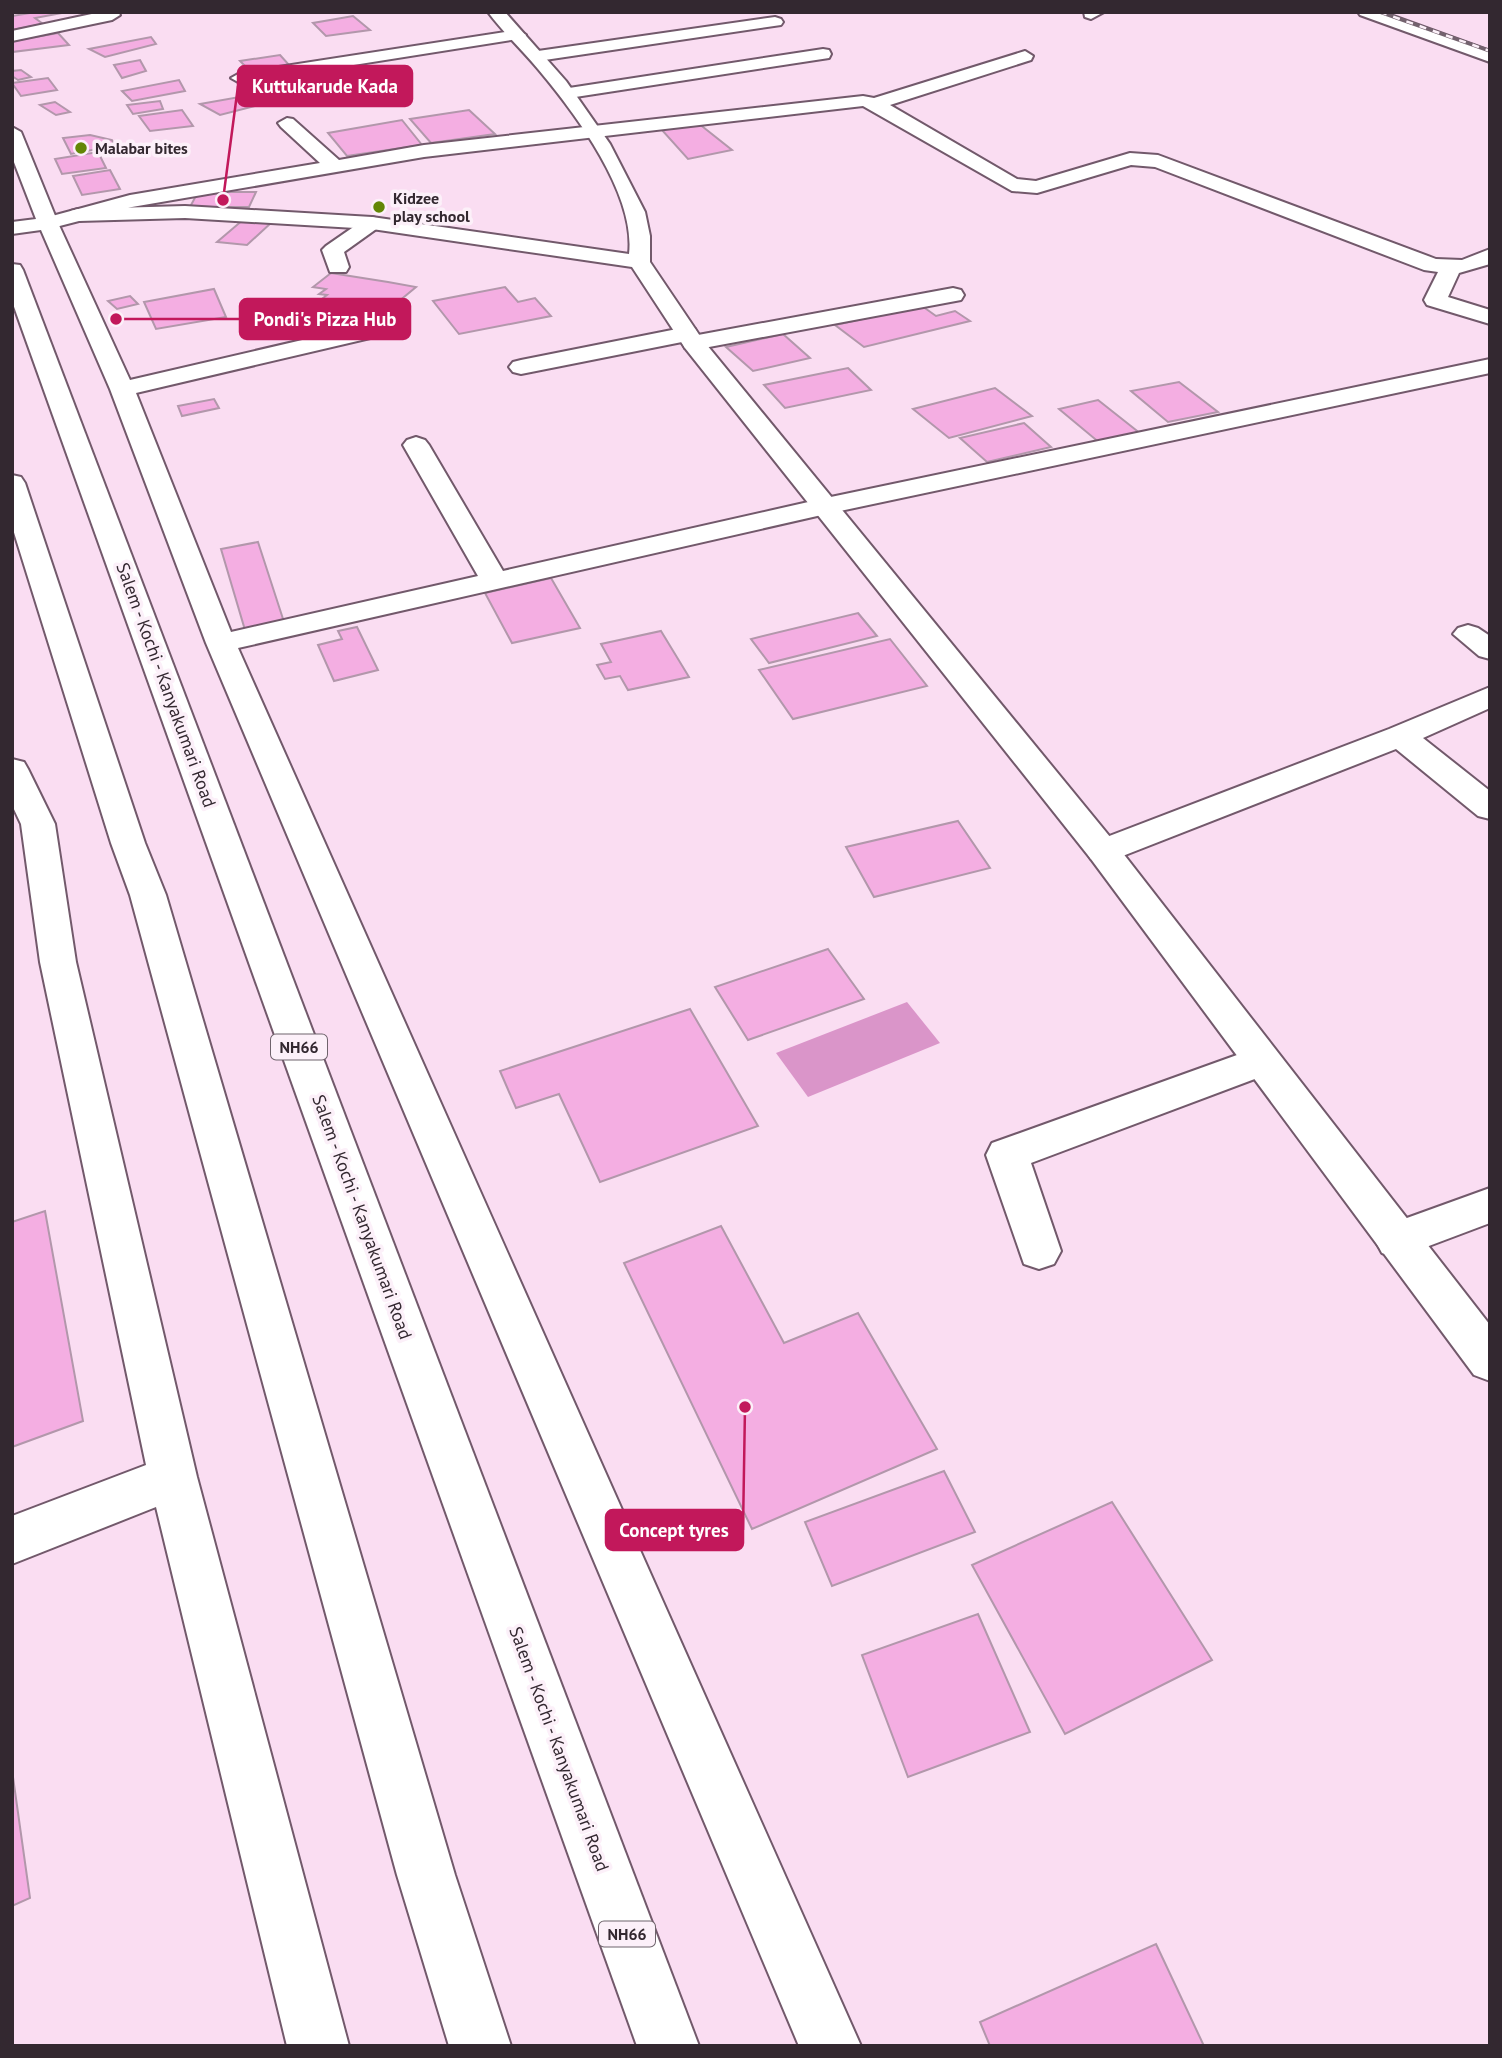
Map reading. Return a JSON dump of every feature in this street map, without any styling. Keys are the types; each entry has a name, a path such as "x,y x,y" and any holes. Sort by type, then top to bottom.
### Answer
{"main road":[{"path":"12,36 112,15 109,12"},
{"path":"498,14 526,12"},
{"path":"1366,12 1490,57"},
{"path":"498,14 569,93 594,130 635,209 642,243 639,261 690,339 1102,851 1490,1361"},
{"path":"538,56 775,22"},
{"path":"240,78 518,35"},
{"path":"352,41 388,55"},
{"path":"569,93 822,54"},
{"path":"875,104 1025,56"},
{"path":"46,222 130,201 424,151 855,101 875,104 1012,185 1037,187 1130,159 1144,158 1432,265 1451,268 1474,265 1490,255"},
{"path":"287,123 335,166"},
{"path":"12,132 19,160 122,389 221,643 830,2046"},
{"path":"46,222 186,212 372,223 639,261"},
{"path":"338,267 333,250 372,223"},
{"path":"1451,268 1436,300 1490,317"},
{"name":"Salem - Kochi - Kanyakumari Road","path":"12,270 668,2046"},
{"path":"521,367 953,295"},
{"path":"122,389 388,327"},
{"path":"221,643 826,506 1490,366"},
{"path":"416,445 495,581"},
{"path":"12,484 128,843 148,895 426,1875 480,2046"},
{"path":"1102,851 1400,736 1490,696"},
{"path":"1400,736 1490,808"},
{"path":"12,769 38,824 58,962 173,1477 318,2046"},
{"path":"1039,1251 1007,1154 1262,1061"},
{"path":"1397,1240 1490,1205"},
{"path":"12,1540 173,1477"}],"shaded area":[{"path":"907,1002 940,1043 808,1097 776,1053"}],"building":[{"path":"36,12 67,12 35,18 43,24 12,30 12,16"},
{"path":"353,16 370,30 326,36 313,23"},
{"path":"58,33 69,45 12,52 12,41"},
{"path":"151,37 156,44 105,57 89,49"},
{"path":"280,55 290,66 252,73 240,61"},
{"path":"140,60 146,71 122,78 114,65"},
{"path":"21,70 31,77 18,80 12,76 12,71"},
{"path":"48,78 57,90 21,96 12,83"},
{"path":"179,80 185,91 132,101 122,91"},
{"path":"245,96 255,106 220,115 200,104"},
{"path":"160,101 163,109 133,114 127,105"},
{"path":"55,102 70,112 56,115 40,105"},
{"path":"182,110 193,126 150,131 139,116"},
{"path":"469,110 495,134 431,143 410,119"},
{"path":"402,120 422,145 347,156 328,133"},
{"path":"698,123 732,150 688,159 661,129"},
{"path":"90,135 112,140 114,146 71,154 63,138"},
{"path":"98,152 106,168 62,174 55,159"},
{"path":"110,170 120,189 82,195 73,176"},
{"path":"198,192 256,192 249,207 190,207"},
{"path":"244,219 272,222 247,245 217,242"},
{"path":"331,273 416,287 398,302 391,301 384,307 361,303 343,318 305,312 327,295 319,294 326,289 313,287"},
{"path":"505,287 518,302 535,298 551,316 459,334 433,301"},
{"path":"214,289 226,317 156,329 144,302"},
{"path":"130,296 138,304 117,309 108,301"},
{"path":"922,306 936,316 955,311 970,321 864,347 835,325"},
{"path":"783,334 810,358 753,371 726,347"},
{"path":"848,368 871,390 785,408 764,385"},
{"path":"1179,382 1218,412 1168,422 1131,391"},
{"path":"995,388 1032,416 949,438 913,409"},
{"path":"214,399 219,408 182,416 178,406"},
{"path":"1098,400 1141,434 1101,444 1059,409"},
{"path":"1024,423 1051,447 987,462 960,438"},
{"path":"258,542 284,622 245,630 221,549"},
{"path":"551,578 580,628 512,643 485,593"},
{"path":"858,613 877,636 769,663 751,639"},
{"path":"357,627 378,670 334,681 318,645 342,639 338,631"},
{"path":"661,631 689,677 628,690 620,676 605,679 597,665 611,662 601,644"},
{"path":"890,639 927,686 793,719 759,670"},
{"path":"958,821 990,868 874,897 846,847"},
{"path":"828,949 864,999 748,1040 715,987"},
{"path":"690,1009 758,1126 600,1182 559,1094 516,1108 500,1071"},
{"path":"45,1211 83,1421 12,1447 12,1222"},
{"path":"721,1226 784,1343 858,1313 937,1449 752,1529 624,1263"},
{"path":"944,1471 975,1532 832,1586 805,1522"},
{"path":"1112,1502 1212,1660 1065,1734 972,1565"},
{"path":"978,1614 1030,1732 908,1777 862,1655"},
{"path":"12,1770 30,1898 12,1906"},
{"path":"1156,1944 1204,2046 990,2046 980,2022"}],"railway":[{"path":"1380,12 1490,51"}],"place":[{"name":"Malabar bites","path":"81,148"},
{"name":"Kuttukarude Kada","path":"223,200"},
{"name":"Kidzee play school","path":"379,207"},
{"name":"Pondi's Pizza Hub","path":"116,319"},
{"name":"Concept tyres","path":"745,1407"}]}
